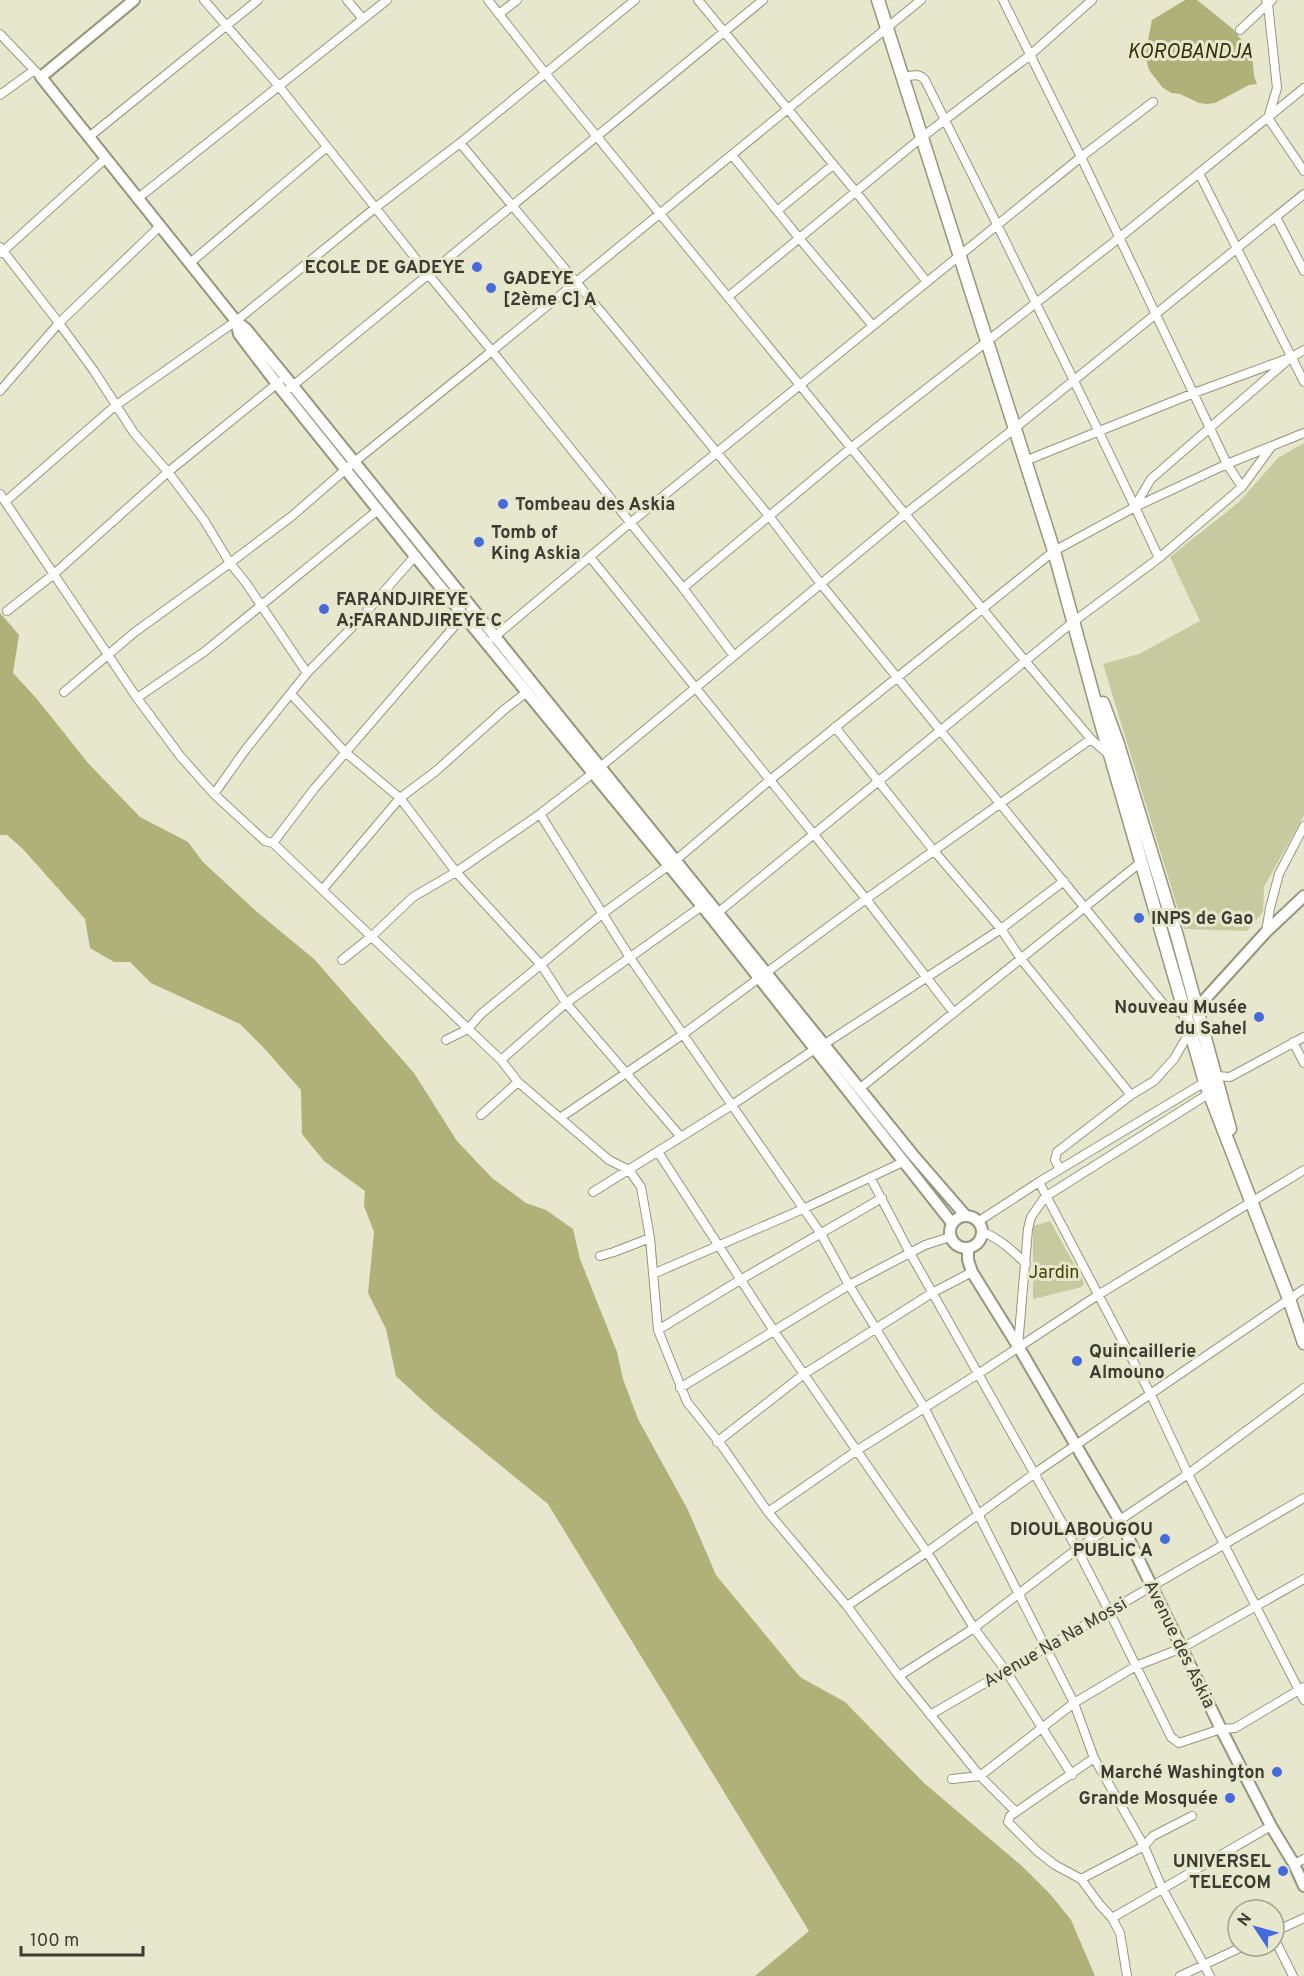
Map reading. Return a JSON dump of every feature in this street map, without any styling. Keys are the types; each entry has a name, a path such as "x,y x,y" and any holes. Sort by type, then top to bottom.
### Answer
{"main road":[{"path":"878,0 1054,551 1146,878 1192,1010 1242,1174 1304,1343"},
{"path":"1073,622 1117,741 1177,936 1192,1010 1192,1036 1213,1085"}],"street":[{"path":"0,95 37,74 134,0"},
{"path":"204,0 278,85 683,588 734,656"},
{"path":"89,137 258,0"},
{"path":"347,0 363,19"},
{"path":"137,199 387,0"},
{"path":"488,0 545,73 598,135 1026,662 1091,739 1111,756"},
{"path":"500,14 517,0"},
{"path":"6,501 115,406 236,321 635,0"},
{"path":"698,0 927,282"},
{"path":"7,611 54,574 168,472 428,274 763,0"},
{"path":"64,692 135,632 299,510 349,466 921,0"},
{"path":"1003,0 1081,157 1227,464 1242,487"},
{"path":"729,296 921,138 1029,56 1092,0"},
{"path":"1240,30 1269,1"},
{"path":"1268,118 1277,88 1269,1"},
{"path":"0,34 37,74 89,137 236,321 239,334 285,385 715,915 819,1047 903,1162 952,1223"},
{"path":"903,77 916,75 923,78 1075,380 1159,558"},
{"path":"683,588 852,447 1119,238 1304,88"},
{"path":"491,640 630,523 1081,157 1153,102"},
{"path":"1268,118 1304,171"},
{"path":"460,142 769,516 1165,1006 1171,1010 1192,1010 1266,932 1304,896"},
{"path":"190,262 327,147"},
{"path":"732,155 873,326"},
{"path":"106,158 1,251 59,323 134,432 204,520 230,563 307,673"},
{"path":"777,211 832,165"},
{"path":"1199,173 1304,382"},
{"path":"342,960 371,937 413,897 456,872 540,814 597,770 905,514 1075,380 1304,194"},
{"path":"1276,217 1304,271"},
{"path":"0,391 59,323 160,226"},
{"path":"1025,461 1194,393 1292,357 1304,350"},
{"path":"1135,507 1151,479 1292,357"},
{"path":"446,1040 468,1029 482,1014 602,914 672,863 770,780 1054,551 1135,507 1227,464 1304,433"},
{"path":"715,915 1073,622 1159,558 1242,487 1272,446"},
{"path":"349,466 378,510 415,556 464,615 491,640 527,692 597,770"},
{"path":"0,494 137,698 181,757 214,794 265,840 273,843 323,889 501,1060 518,1082 609,1160 629,1170 641,1187 650,1238 658,1330 687,1402 768,1512 847,1606 899,1676 980,1776 1016,1812"},
{"path":"137,698 204,652 378,510"},
{"path":"214,794 246,748 307,673 367,611 415,556"},
{"path":"590,557 866,899 954,1013"},
{"path":"273,843 345,752 464,615"},
{"path":"323,889 400,798 436,771 527,692"},
{"path":"291,694 345,752 400,798 456,872 542,966 566,1003 681,1137"},
{"path":"835,727 934,851 1001,928 1022,959 1131,1095"},
{"path":"560,1118 682,1035 866,899 1091,739"},
{"path":"540,814 631,959 821,1234 849,1285 924,1407 1074,1703 1094,1758 1144,1846 1162,1888 1210,1976"},
{"path":"1266,932 1279,874 1304,826"},
{"path":"859,1089 1142,862"},
{"path":"672,863 702,906 715,915"},
{"path":"593,1192 732,1105 926,978 1001,928 1064,881"},
{"path":"501,1060 566,1003 631,959 702,906"},
{"path":"1060,1169 1055,1160 1057,1152 1131,1095 1154,1081 1166,1070 1185,1040 1192,1036"},
{"path":"1026,1264 1009,1247 994,1237 981,1226 970,1216 960,1216 952,1223 951,1237 957,1246 968,1248 979,1243 981,1226 1039,1182 1304,1036"},
{"path":"1293,1042 1304,1063"},
{"path":"819,1047 859,1089 965,1215"},
{"path":"481,1115 518,1082"},
{"path":"1018,1346 1028,1228 1031,1217 1045,1197 1213,1085"},
{"path":"658,1152 774,1331 927,1552 974,1628 1006,1671 1072,1775"},
{"path":"653,1274 803,1209 903,1162"},
{"path":"768,1512 856,1451 1018,1346 1304,1170"},
{"path":"870,1176 909,1253 1077,1549 1171,1737 1179,1743 1221,1729 1235,1728 1301,1688"},
{"path":"1039,1182 1151,1395 1223,1544 1301,1688 1304,1700"},
{"path":"658,1330 882,1198"},
{"path":"680,1388 849,1285 909,1253 951,1237"},
{"path":"600,1256 650,1238"},
{"name":"Avenue des Askia","path":"968,1248 968,1260 972,1272 1120,1521 1270,1826 1299,1862 1304,1886"},
{"path":"717,1442 804,1374 932,1293 972,1272"},
{"path":"847,1606 978,1516 1035,1473 1304,1289"},
{"path":"899,1676 974,1628 1077,1549 1188,1474 1304,1388"},
{"name":"Avenue Na Na Mossi","path":"930,1714 1304,1498"},
{"path":"952,1779 980,1776 1074,1703 1136,1666 1182,1648 1304,1579"},
{"path":"1094,1758 1010,1816 1008,1822 1037,1851 1055,1865 1081,1878 1112,1918 1120,1933 1127,1976"},
{"path":"1081,1878 1144,1846 1153,1836 1192,1816"},
{"path":"1112,1918 1270,1826"},
{"path":"1286,1926 1304,1918"},
{"path":"1180,1976 1226,1954"},
{"path":"1284,1958 1293,1976"}],"green space":[{"path":"1304,443 1304,815 1264,887 1263,912 1247,931 1184,929 1103,664 1139,654 1200,621 1170,557 1239,502 1278,458"},
{"name":"Jardin","path":"1050,1221 1084,1282 1082,1287 1033,1299 1033,1226"}],"water":[{"name":"KOROBANDJA","path":"1185,0 1197,0 1233,29 1252,54 1257,84 1249,85 1215,103 1207,104 1171,93 1162,87 1149,70 1145,55 1152,20"},
{"path":"0,613 19,635 13,673 88,763 140,817 188,842 203,862 256,911 314,959 414,1073 457,1141 492,1178 526,1203 546,1210 573,1229 580,1259 617,1352 623,1379 638,1419 688,1510 716,1575 800,1677 845,1702 924,1783 1023,1867 1051,1895 1071,1920 1095,1976 755,1976 809,1931 548,1504 435,1412 396,1376 386,1329 368,1293 374,1232 364,1206 365,1191 324,1161 302,1134 301,1090 240,1024 151,983 130,962 114,962 90,948 85,919 23,849 7,835 0,835"}],"place":[{"name":"ECOLE DE GADEYE","path":"477,267"},
{"name":"GADEYE [2ème C] A","path":"491,288"},
{"name":"Tombeau des Askia","path":"503,504"},
{"name":"Tomb of King Askia","path":"479,542"},
{"name":"FARANDJIREYE A;FARANDJIREYE C","path":"324,609"},
{"name":"INPS de Gao","path":"1139,918"},
{"name":"Nouveau Musée du Sahel","path":"1259,1017"},
{"name":"Quincaillerie Almouno","path":"1077,1361"},
{"name":"DIOULABOUGOU PUBLIC A","path":"1165,1539"},
{"name":"Marché Washington","path":"1277,1772"},
{"name":"Grande Mosquée","path":"1230,1798"},
{"name":"UNIVERSEL TELECOM","path":"1283,1871"}]}
